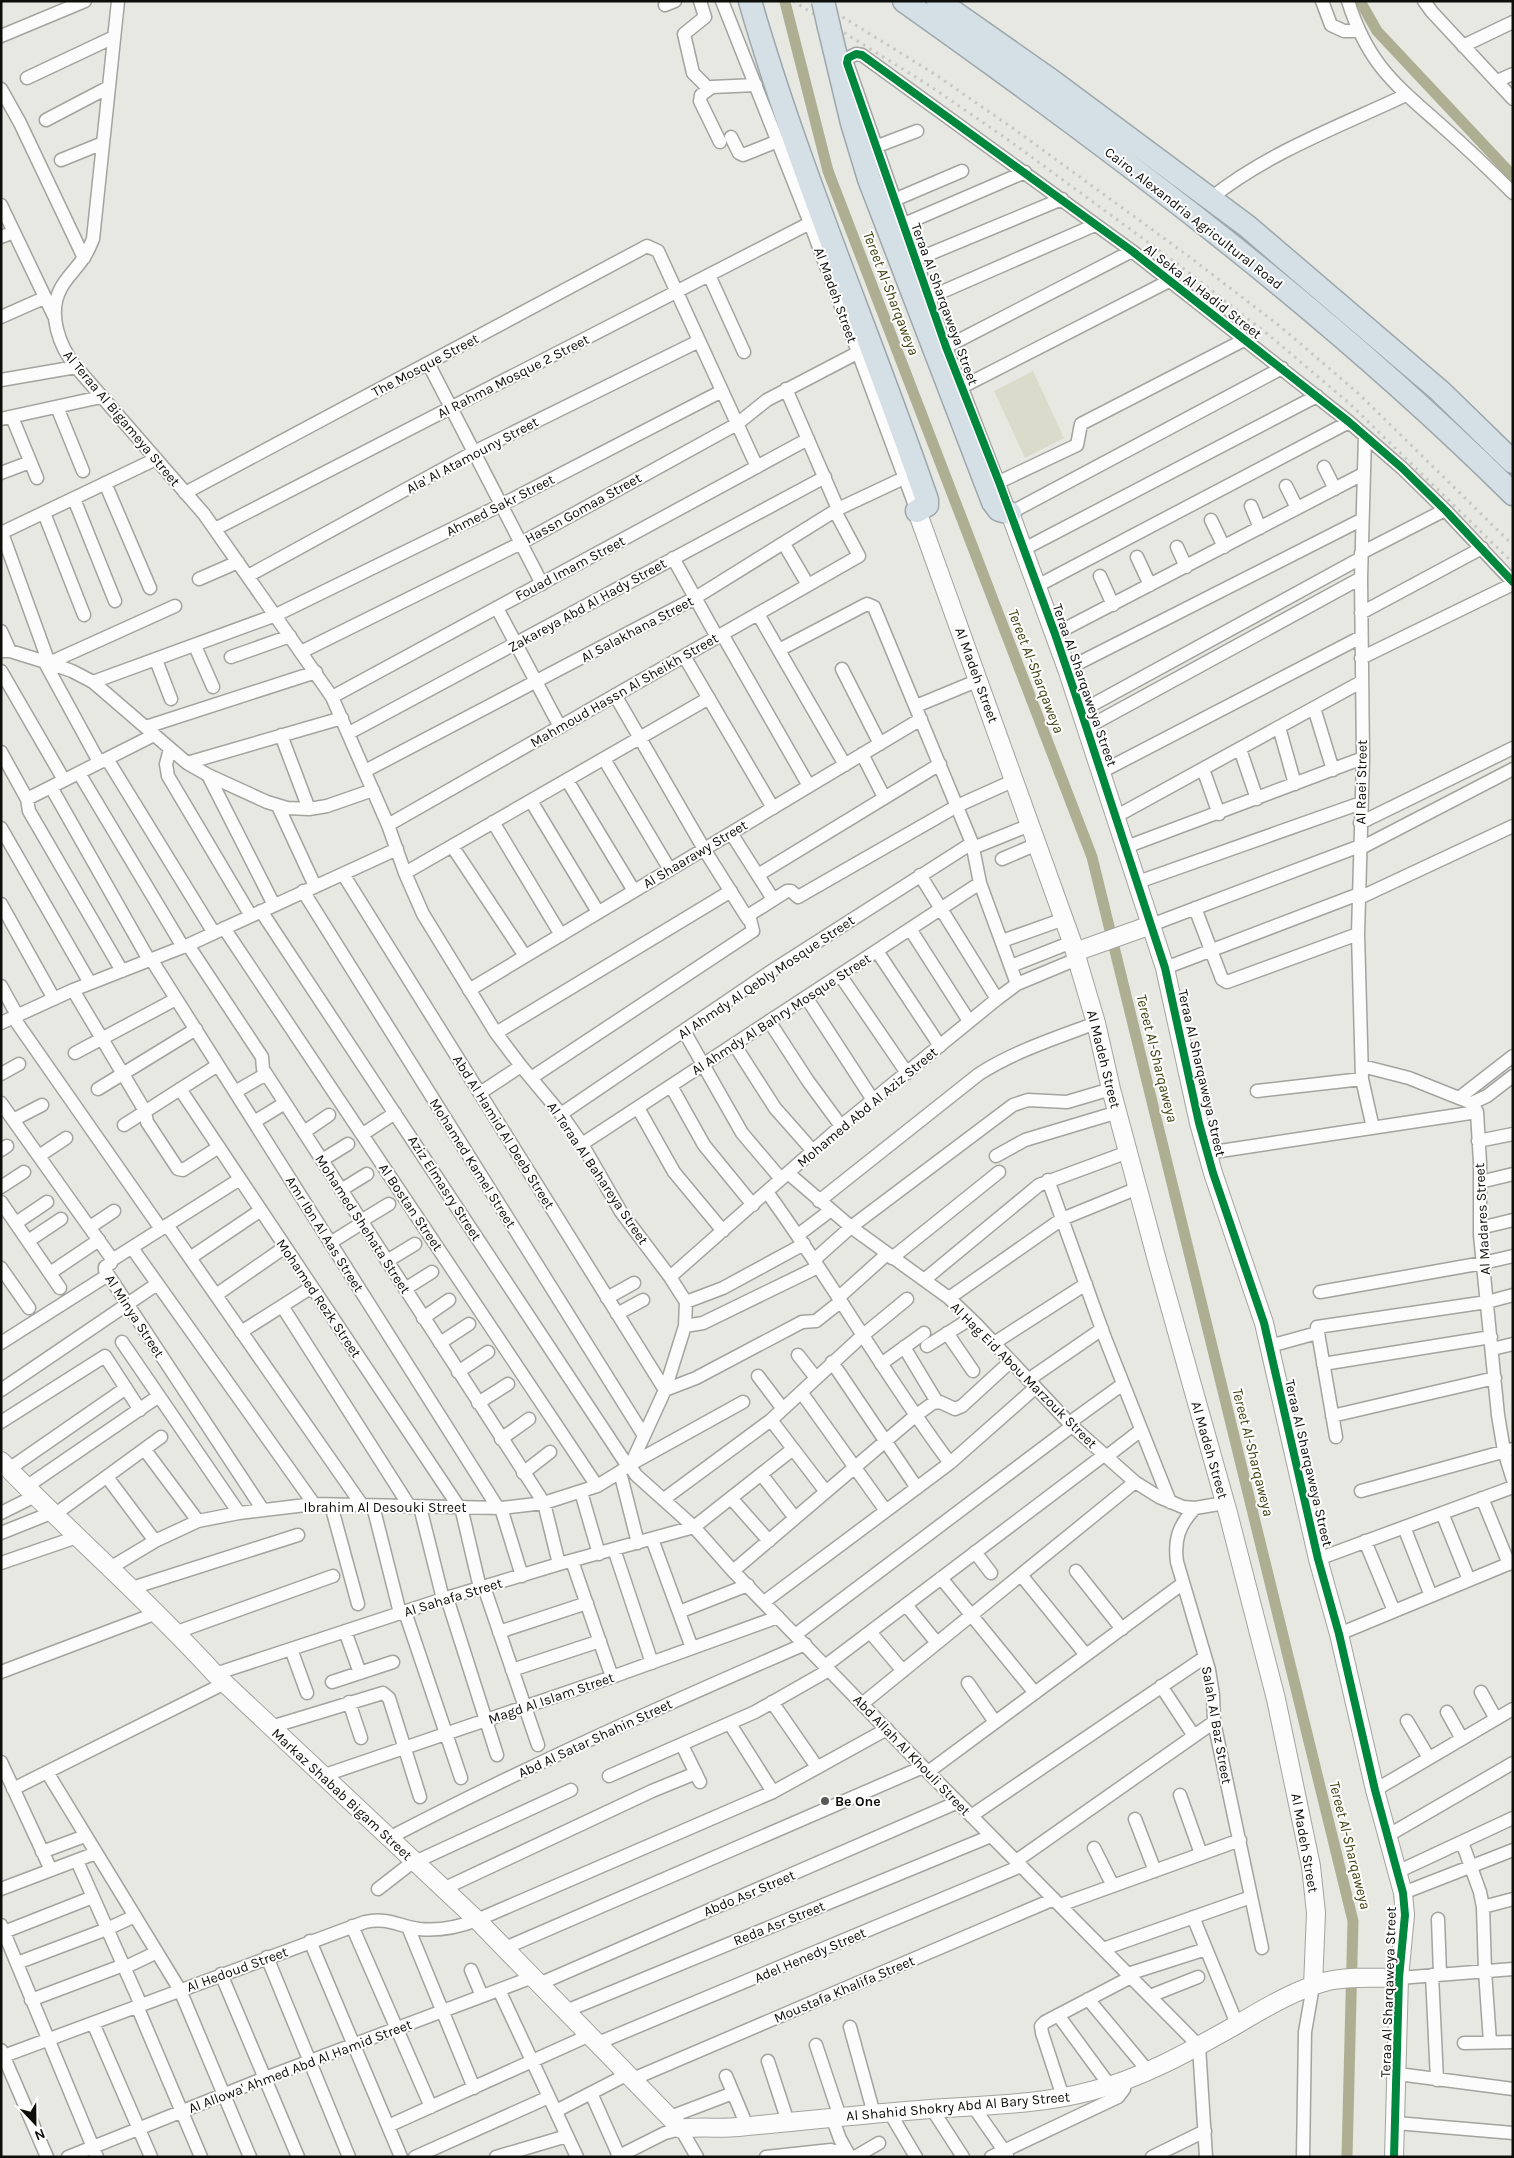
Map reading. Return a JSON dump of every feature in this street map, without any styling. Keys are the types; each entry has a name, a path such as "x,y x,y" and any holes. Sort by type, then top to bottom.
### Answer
{"highway":[{"path":"750,1 806,171 927,500 927,505 917,511"},
{"path":"823,1 852,123 876,201 993,502 999,510 1010,513"},
{"name":"Cairo, Alexandria Agricultural Road","path":"904,1 1041,98 1231,244 1427,412 1513,494"},
{"name":"Cairo, Alexandria Agricultural Road","path":"938,1 1045,75 1247,226 1440,391 1513,462"}],"main road":[{"name":"Al Madeh Street","path":"917,511 1075,951 1096,1023 1128,1152 1225,1503 1276,1699 1311,1866 1316,1912 1313,1986"},
{"name":"Teraa Al Sharqaweya Street","path":"1010,513 1056,634 1138,882 1146,927 1165,968 1207,1154 1258,1302 1270,1346 1318,1559 1339,1634 1375,1790 1403,1893 1405,1915 1391,1978 1398,2074 1394,2157"},
{"path":"1075,951 1146,927"},
{"name":"Markaz Shabab Bigam Street","path":"5,1465 53,1514 177,1632 220,1678 477,1920 676,2123"},
{"name":"Al Shahid Shokry Abd Al Bary Street","path":"676,2123 747,2126 1063,2097 1117,2084 1148,2071 1199,2046 1282,2000 1313,1986 1336,1979 1391,1978"}],"street":[{"path":"1,36 85,1"},
{"name":"Al Teraa Al Bigameya Street","path":"118,1 93,239 84,258 62,286 55,304 55,318 60,342 76,367 215,529 316,672 332,697 342,718 372,790"},
{"path":"700,1 705,16 687,30 684,36 693,73 708,88"},
{"name":"Al Madeh Street","path":"722,1 810,223 917,511"},
{"path":"1322,1 1331,24 1344,31 1358,31"},
{"path":"1348,1 1358,31 1372,57 1392,81 1513,193"},
{"path":"1424,1 1513,99"},
{"path":"1464,46 1513,22"},
{"path":"28,78 114,36"},
{"name":"Al Seka Al Hadid Street","path":"851,56 862,54 1025,172 1132,251 1318,396 1402,468 1482,548 1513,583"},
{"name":"Teraa Al Sharqaweya Street","path":"851,56 847,63 902,225 946,347 1010,513"},
{"path":"1497,81 1513,74"},
{"path":"756,85 708,88 699,99 726,140 742,155 778,142"},
{"path":"46,120 109,87"},
{"path":"1,89 20,123 84,258"},
{"path":"1211,198 1268,159 1406,95"},
{"path":"875,147 917,131"},
{"path":"61,160 103,143"},
{"path":"894,200 962,172"},
{"path":"902,225 1025,172"},
{"path":"915,260 1062,199"},
{"path":"1,205 55,318"},
{"name":"Al Rahma Mosque 2 Street","path":"215,529 810,223"},
{"path":"928,298 1096,225"},
{"path":"1,237 14,232"},
{"name":"The Mosque Street","path":"185,493 644,247 655,249 676,292"},
{"path":"946,347 1132,251"},
{"path":"709,275 744,352"},
{"path":"962,387 1169,281"},
{"path":"676,292 757,467"},
{"path":"1,317 44,298"},
{"path":"999,482 1077,444 1081,424 1244,340"},
{"name":"Ala' Al Atamouny Street","path":"248,576 474,452 699,341"},
{"name":"Hassn Gomaa Street","path":"301,652 521,543 737,424 767,400 786,389 857,353"},
{"path":"428,363 542,584"},
{"path":"1,380 76,367"},
{"path":"1010,513 1282,368"},
{"path":"786,389 837,510"},
{"name":"Ahmed Sakr Street","path":"93,682 276,615 501,505 722,391"},
{"path":"1024,549 1318,396"},
{"path":"37,478 7,418 102,397"},
{"path":"57,407 83,470"},
{"path":"1037,586 1349,422"},
{"name":"Al Raei Street","path":"1365,436 1360,578 1363,758 1358,934 1362,1080 1373,1128"},
{"name":"Fouad Imam Street","path":"332,697 808,440"},
{"path":"102,761 98,760 46,662 1,533 156,459"},
{"path":"1,473 30,462"},
{"path":"1324,467 1335,489"},
{"path":"1056,634 1364,474"},
{"name":"Zakareya Abd Al Hady Street","path":"349,734 824,476"},
{"name":"Al Salakhana Street","path":"364,771 695,598 837,510 904,478"},
{"path":"105,484 150,588"},
{"path":"1286,486 1297,508"},
{"path":"74,498 115,601"},
{"path":"1251,506 1260,528"},
{"name":"Mahmoud Hassn Al Sheikh Street","path":"388,825 859,556 837,510"},
{"path":"1081,711 1445,510"},
{"path":"44,513 84,615"},
{"path":"1211,520 1224,547"},
{"path":"1067,669 1361,520"},
{"path":"784,544 808,585"},
{"path":"1177,547 1186,567"},
{"path":"1361,613 1482,548"},
{"path":"1137,557 1150,585"},
{"path":"673,558 695,598 809,786"},
{"path":"200,579 238,562"},
{"path":"1100,576 1113,605"},
{"path":"1086,728 1360,578"},
{"path":"1361,658 1513,583"},
{"path":"779,650 863,606 871,605 876,610 973,846 980,883 1017,984"},
{"path":"46,662 175,606"},
{"path":"497,608 560,727"},
{"path":"758,614 845,765"},
{"path":"1,631 6,651 72,671 93,682 187,762 208,775 278,806 309,809 327,806 372,790"},
{"path":"232,657 290,636"},
{"path":"1101,772 1361,637"},
{"path":"195,646 213,687"},
{"path":"684,656 772,808"},
{"path":"156,660 171,700"},
{"path":"842,670 880,744"},
{"path":"1,671 64,780"},
{"path":"27,799 102,761 150,731 316,672"},
{"path":"916,706 979,680"},
{"path":"1116,816 1361,682"},
{"path":"531,1078 754,931 615,695"},
{"path":"405,873 709,698"},
{"path":"1314,708 1333,770"},
{"path":"187,762 342,718"},
{"name":"Al Shaarawy Street","path":"469,990 921,719"},
{"path":"1279,727 1295,784"},
{"path":"281,735 309,809"},
{"path":"1360,824 1513,748"},
{"name":"Aziz Elmasry Street","path":"170,749 166,764 168,776 256,913 395,1113 628,1466"},
{"path":"1240,749 1257,799"},
{"path":"1,752 27,799 29,811 122,971"},
{"path":"862,754 884,798"},
{"path":"1126,847 1219,814 1363,758"},
{"path":"604,759 670,870"},
{"name":"Al Bostan Street","path":"102,761 109,762 219,930 362,1134 597,1486"},
{"path":"758,875 940,764"},
{"path":"1146,927 1360,848 1513,769"},
{"path":"1203,770 1219,814"},
{"name":"Mohamed Shehata Street","path":"79,773 185,946 262,1058 266,1074 544,1503"},
{"path":"208,775 274,905"},
{"path":"567,780 634,891"},
{"path":"748,919 749,915 789,890 798,897 957,806 1014,780"},
{"name":"Amr Ibn Al Aas Street","path":"50,787 150,959 500,1508 522,1576"},
{"name":"Al Teraa Al Bahareya Street","path":"372,790 423,914 469,990 496,1033 561,1114 582,1144 621,1212 670,1277 686,1302"},
{"path":"531,801 598,912"},
{"path":"1138,882 1361,803"},
{"path":"278,806 315,886"},
{"path":"493,822 561,935"},
{"name":"Al Ahmdy Al Qebly Mosque Street","path":"561,1114 773,970 920,876 973,846 1030,825"},
{"path":"1165,968 1359,896 1513,826"},
{"path":"1,828 90,983"},
{"path":"731,832 773,899"},
{"path":"1002,859 1037,844"},
{"path":"452,846 525,956"},
{"path":"10,1018 72,990 185,946 396,849"},
{"name":"Abd Al Hamid Al Deeb Street","path":"343,874 665,1390"},
{"path":"920,876 997,999"},
{"name":"Al Ahmdy Al Bahry Mosque Street","path":"582,1144 980,883"},
{"path":"496,1033 730,891"},
{"name":"Mohamed Kamel Street","path":"303,892 643,1434"},
{"path":"1,904 54,999"},
{"path":"1195,908 1222,979 1230,982 1358,934"},
{"path":"1002,941 1064,919"},
{"path":"910,929 969,1021"},
{"path":"877,951 940,1046"},
{"path":"1011,966 1075,951"},
{"name":"Mohamed Abd Al Aziz Street","path":"670,1277 841,1126 969,1021 1017,984 1075,951"},
{"path":"840,975 907,1072"},
{"path":"1,986 10,1018 164,1227 190,1258 241,1332 367,1505 461,1778"},
{"path":"72,990 144,1111 146,1120 178,1168 183,1170 219,1147"},
{"path":"806,997 873,1100"},
{"path":"75,1053 176,999"},
{"path":"769,1022 808,1081 841,1126"},
{"path":"820,1201 979,1074 1000,1061 1027,1049 1096,1023"},
{"path":"98,1089 196,1029"},
{"name":"Al Hag Eid Abou Marzouk Street","path":"684,1031 742,1133 785,1176 820,1201 889,1256 949,1298 1070,1425 1105,1456 1135,1482 1170,1502 1183,1507 1195,1508 1225,1503"},
{"path":"734,1044 775,1108 813,1151"},
{"path":"1459,1098 1513,1056"},
{"path":"1,1074 19,1064"},
{"path":"124,1124 218,1065"},
{"path":"480,1093 521,1066"},
{"path":"1362,1066 1409,1078 1459,1098 1474,1108"},
{"path":"235,1092 266,1074"},
{"path":"1257,1092 1362,1080"},
{"path":"1207,1154 1373,1128 1474,1108 1487,1096 1511,1082"},
{"path":"671,1086 704,1145 753,1205"},
{"name":"Mohamed Rezk Street","path":"180,1089 460,1507 482,1588 538,1745"},
{"path":"685,1326 703,1323 816,1264 851,1227 1012,1105 1028,1100 1067,1102 1111,1089"},
{"name":"Al Minya Street","path":"1,1103 112,1260 104,1268 108,1275 263,1510"},
{"path":"254,1122 285,1103"},
{"path":"14,1120 42,1104"},
{"path":"638,1108 674,1172 723,1231"},
{"name":"Al Madares Street","path":"1474,1108 1478,1141 1480,1228 1491,1343 1495,1378 1513,1480"},
{"path":"996,1156 1024,1140 1118,1112"},
{"path":"362,1134 395,1113"},
{"path":"304,1132 329,1115"},
{"path":"1478,1141 1513,1134"},
{"path":"39,1156 66,1138"},
{"path":"322,1160 348,1144"},
{"path":"924,1280 1039,1185 1048,1180 1128,1152"},
{"path":"1,1187 24,1172"},
{"path":"665,1390 696,1378 802,1322 816,1321 889,1256 999,1172"},
{"path":"341,1190 367,1174"},
{"path":"1480,1182 1513,1174"},
{"path":"112,1260 240,1179"},
{"path":"1048,1180 1102,1329 1170,1502"},
{"path":"949,1298 1062,1219 1138,1188"},
{"path":"767,1192 801,1239 915,1416 950,1463"},
{"path":"1,1202 60,1288"},
{"path":"16,1223 46,1202"},
{"path":"330,1243 389,1204"},
{"path":"190,1258 261,1210"},
{"path":"638,1543 628,1466 665,1390 685,1326 686,1302 723,1288 801,1239 831,1210"},
{"path":"90,1227 114,1211"},
{"path":"28,1241 61,1219"},
{"path":"1480,1228 1513,1220"},
{"path":"50,1273 99,1240"},
{"path":"387,1261 415,1244"},
{"path":"216,1296 286,1247"},
{"path":"132,1248 314,1504"},
{"path":"1320,1292 1513,1256"},
{"path":"1,1268 30,1308"},
{"path":"405,1289 432,1272"},
{"path":"1,1343 108,1275"},
{"path":"607,1298 634,1283"},
{"path":"1,1390 157,1284"},
{"path":"994,1344 1086,1284"},
{"path":"241,1332 312,1287"},
{"path":"1270,1346 1317,1330 1487,1302 1513,1295"},
{"path":"664,1499 771,1420 832,1362 906,1299"},
{"path":"423,1318 450,1300"},
{"path":"617,1314 643,1300"},
{"path":"282,1306 415,1507 497,1755"},
{"path":"927,1346 970,1319"},
{"path":"440,1343 469,1324"},
{"path":"764,1602 950,1463 1032,1384 1102,1329"},
{"path":"1317,1330 1336,1437"},
{"path":"880,1364 924,1333"},
{"path":"947,1333 973,1371"},
{"path":"122,1342 239,1513"},
{"path":"1323,1364 1491,1343 1513,1344"},
{"path":"904,1347 937,1402"},
{"path":"458,1372 488,1352"},
{"path":"798,1355 816,1378"},
{"path":"1,1422 104,1356 106,1356 140,1410"},
{"path":"733,1571 933,1402 955,1409 962,1406 1011,1361"},
{"path":"832,1362 917,1488"},
{"path":"758,1376 782,1409"},
{"path":"1332,1416 1495,1378"},
{"path":"478,1403 508,1384"},
{"path":"795,1635 1123,1384"},
{"path":"5,1465 126,1388"},
{"path":"801,1392 886,1511"},
{"path":"1,1513 159,1396"},
{"name":"Ibrahim Al Desouki Street","path":"110,1568 155,1541 198,1521 239,1513 314,1504 500,1508 544,1503 597,1486 628,1466 743,1402"},
{"path":"501,1439 529,1419"},
{"path":"771,1420 826,1492"},
{"path":"609,1776 730,1724 772,1702 827,1668 870,1632 975,1552 1141,1430"},
{"path":"1,1533 53,1514 162,1437"},
{"path":"694,1528 793,1449"},
{"path":"145,1450 198,1521"},
{"path":"1361,1491 1508,1450"},
{"path":"523,1473 550,1452"},
{"name":"Abd Allah Al Khouli Street","path":"628,1466 694,1528 733,1571 925,1769 1199,2046"},
{"path":"762,1474 796,1518"},
{"path":"106,1477 155,1541"},
{"path":"862,1704 1135,1482"},
{"path":"1318,1559 1513,1487"},
{"path":"581,1492 599,1554"},
{"path":"731,1498 769,1541"},
{"path":"1339,1634 1511,1563 1482,1498"},
{"path":"544,1503 559,1564"},
{"path":"331,1505 358,1604"},
{"name":"Salah Al Baz Street","path":"1195,1508 1185,1519 1178,1532 1176,1547 1182,1584 1212,1682 1214,1722 1262,1948"},
{"path":"1442,1513 1469,1580"},
{"path":"1404,1527 1431,1596"},
{"name":"Al Sahafa Street","path":"14,1789 220,1678 291,1649 559,1564 694,1528"},
{"path":"132,1588 298,1535"},
{"path":"1,1564 77,1537"},
{"path":"652,1539 692,1648"},
{"path":"1365,1541 1394,1611"},
{"path":"614,1550 652,1663"},
{"path":"975,1552 991,1573"},
{"path":"572,1561 612,1677"},
{"path":"1076,1570 1122,1628"},
{"path":"1021,1575 1086,1656"},
{"path":"177,1632 333,1576"},
{"path":"941,1578 1035,1693"},
{"path":"505,1948 925,1769 995,1722 1182,1584"},
{"path":"679,1612 748,1585"},
{"path":"499,1632 587,1603"},
{"path":"906,1605 937,1643"},
{"path":"1,1672 157,1613"},
{"name":"Magd Al Islam Street","path":"322,1776 612,1677 778,1617"},
{"path":"345,1631 360,1673"},
{"path":"870,1632 903,1670"},
{"path":"512,1670 600,1641"},
{"name":"Abd Al Satar Shahin Street","path":"389,1838 482,1790 633,1720 805,1644"},
{"path":"291,1649 307,1693"},
{"path":"971,1816 1205,1657"},
{"path":"332,1682 393,1662"},
{"path":"968,1683 995,1722"},
{"path":"1161,1686 1194,1736"},
{"path":"272,1728 381,1692 386,1694 389,1698 420,1797"},
{"path":"1481,1692 1496,1719"},
{"path":"349,1702 361,1738"},
{"path":"772,1702 817,1767"},
{"path":"1375,1790 1513,1709"},
{"path":"1447,1712 1462,1739"},
{"path":"1407,1721 1428,1758"},
{"name":"Adel Henedy Street","path":"388,2126 533,2062 594,2039 1019,1864 1214,1722"},
{"path":"730,1724 773,1792"},
{"name":"Al Hedoud Street","path":"2,2054 48,2040 352,1926 376,1920 387,1920 431,1930 443,1929 477,1920 773,1792 887,1729"},
{"path":"444,1888 652,1791 698,1777 682,1745"},
{"path":"1,1762 51,1870"},
{"path":"1387,1836 1513,1763"},
{"path":"47,1772 180,1990 250,2157"},
{"path":"378,1890 414,1861 570,1790"},
{"path":"1180,1795 1202,1854"},
{"name":"Abdo Asr Street","path":"536,1980 958,1802"},
{"path":"1397,1872 1513,1818"},
{"path":"1135,1819 1155,1870"},
{"path":"42,1852 85,1836"},
{"name":"Reda Asr Street","path":"566,2011 991,1836"},
{"name":"Moustafa Khalifa Street","path":"556,2111 630,2076 1057,1902 1113,1886 1240,1840"},
{"path":"1462,1842 1472,1867 1483,1907 1484,1971 1490,2042"},
{"path":"1094,1848 1113,1886"},
{"path":"1403,1893 1513,1850"},
{"path":"1,1875 4,1888 96,1853"},
{"path":"77,1861 124,1966 201,2157"},
{"path":"93,1896 3,1928 95,2152"},
{"path":"1103,1949 1252,1897"},
{"path":"1483,1907 1513,1899"},
{"path":"17,1963 107,1929 135,1916"},
{"path":"1193,1917 1237,2024"},
{"path":"1437,2080 1436,1975 1438,1919"},
{"path":"352,1926 431,2107"},
{"path":"408,1926 474,2088"},
{"path":"310,1941 401,2157"},
{"path":"1063,2097 1041,2030 1045,2022 1130,1975 1206,1949"},
{"path":"32,2000 124,1966 126,1967 157,1952"},
{"path":"267,1957 349,2157"},
{"path":"1391,1978 1513,1969"},
{"path":"471,1970 482,1996"},
{"path":"221,1974 298,2157"},
{"path":"1150,1996 1198,1977"},
{"name":"Al Allowa' Ahmed Abd Al Hamid Street","path":"68,2157 95,2152 139,2128 265,2078 482,1996 536,1980"},
{"name":"Al Madeh Street","path":"1303,2157 1305,2032 1313,1986"},
{"path":"499,1990 577,2157"},
{"path":"1088,1999 1148,2071"},
{"path":"991,2157 1006,2154 1118,2097 1124,2089 1117,2084 1058,2015"},
{"path":"93,2023 151,2157"},
{"path":"850,2027 882,2113 916,2157"},
{"path":"1464,2043 1513,2042"},
{"path":"816,2045 836,2117 844,2155"},
{"path":"1199,2046 1206,2157"},
{"path":"2,2054 47,2157"},
{"path":"768,2061 788,2122"},
{"path":"1398,2074 1513,2089"},
{"path":"726,2076 747,2126"},
{"path":"591,2093 618,2156"},
{"path":"697,2157 676,2123 733,2093"},
{"path":"415,2157 550,2098"},
{"path":"973,2106 1006,2154"},
{"path":"932,2109 963,2157"},
{"name":"Al Shahid Shokry Abd Al Bary Street","path":"618,2156 665,2133 676,2123"},
{"path":"1396,2123 1513,2132"},
{"path":"1152,2157 1205,2131"},
{"path":"496,2157 568,2136"},
{"path":"855,2157 879,2143"},
{"path":"774,2156 807,2155 831,2150 844,2155"}],"green space":[{"path":"1033,371 1064,438 1025,458 994,391"}],"waterway":[{"path":"1360,1 1377,31 1513,176"},
{"name":"Tereet Al-Sharqaweya","path":"785,2 828,171 1092,857 1353,1921 1347,2157"}],"railway":[{"path":"793,1 930,86 1007,139 1179,265 1270,336 1349,403 1513,563"},
{"path":"817,1 936,75 1014,129 1187,255 1281,327 1359,394 1513,545"}],"cycle path":[{"path":"1394,2157 1399,1978 1405,1915 1403,1893 1375,1790 1339,1634 1318,1559 1264,1323 1213,1173 1199,1123 1165,968 1081,711 999,482 946,347 847,63 848,58 856,54 862,55 1132,251 1349,422 1402,468 1445,510 1513,582"}],"place":[{"name":"Be One","path":"825,1801"}]}
